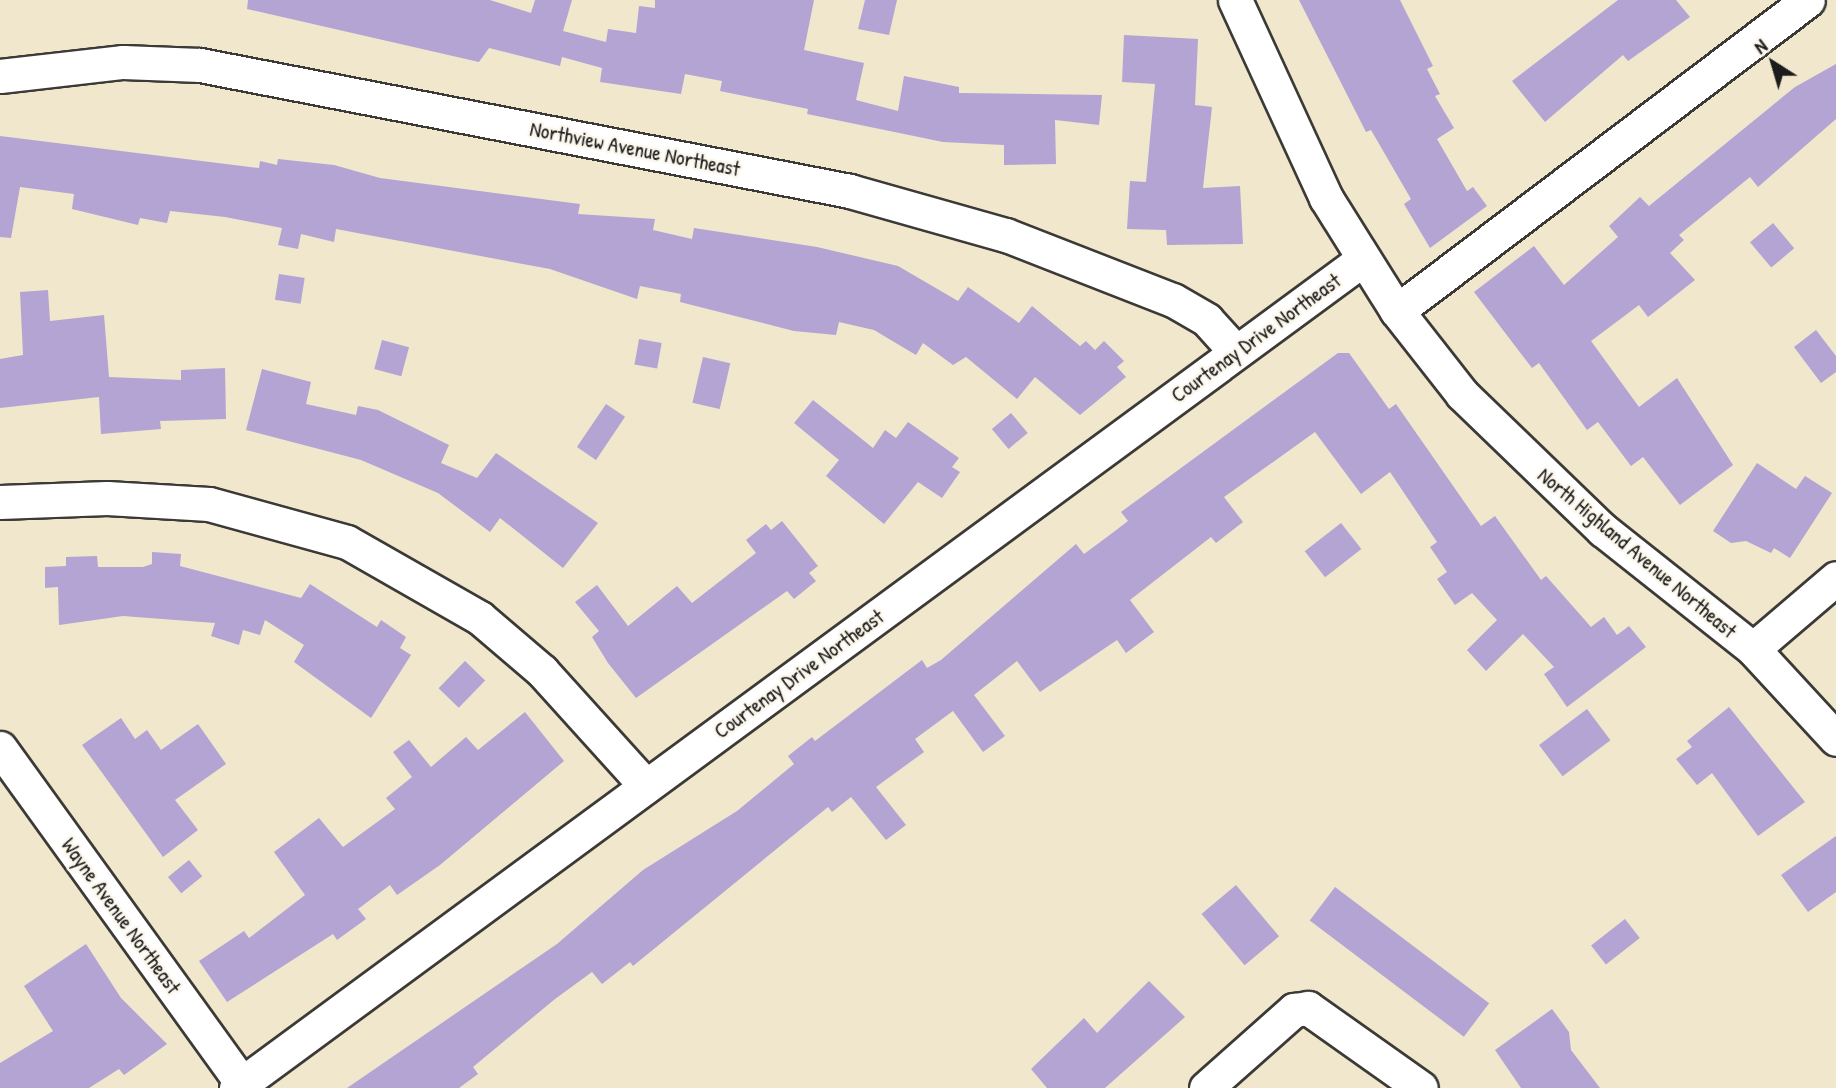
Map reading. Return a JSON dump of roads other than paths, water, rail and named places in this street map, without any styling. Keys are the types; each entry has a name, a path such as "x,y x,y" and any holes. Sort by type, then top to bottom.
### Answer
{"street":[{"name":"North Highland Avenue Northeast","path":"1235,0 1294,134 1362,260 1397,311 1462,394 1533,467 1753,649 1836,739"},
{"path":"1397,311 1808,0"},
{"name":"Northview Avenue Northeast","path":"0,76 122,62 200,65 849,191 1006,235 1173,300 1207,320 1236,352"},
{"name":"Courtenay Drive Northeast","path":"239,1086 1362,260"},
{"path":"0,502 107,498 209,504 347,542 480,618 542,671 646,786"},
{"path":"1753,649 1836,578"},
{"name":"Wayne Avenue Northeast","path":"0,748 239,1086"},
{"path":"1206,1088 1294,1010 1308,1007 1420,1088"}]}
